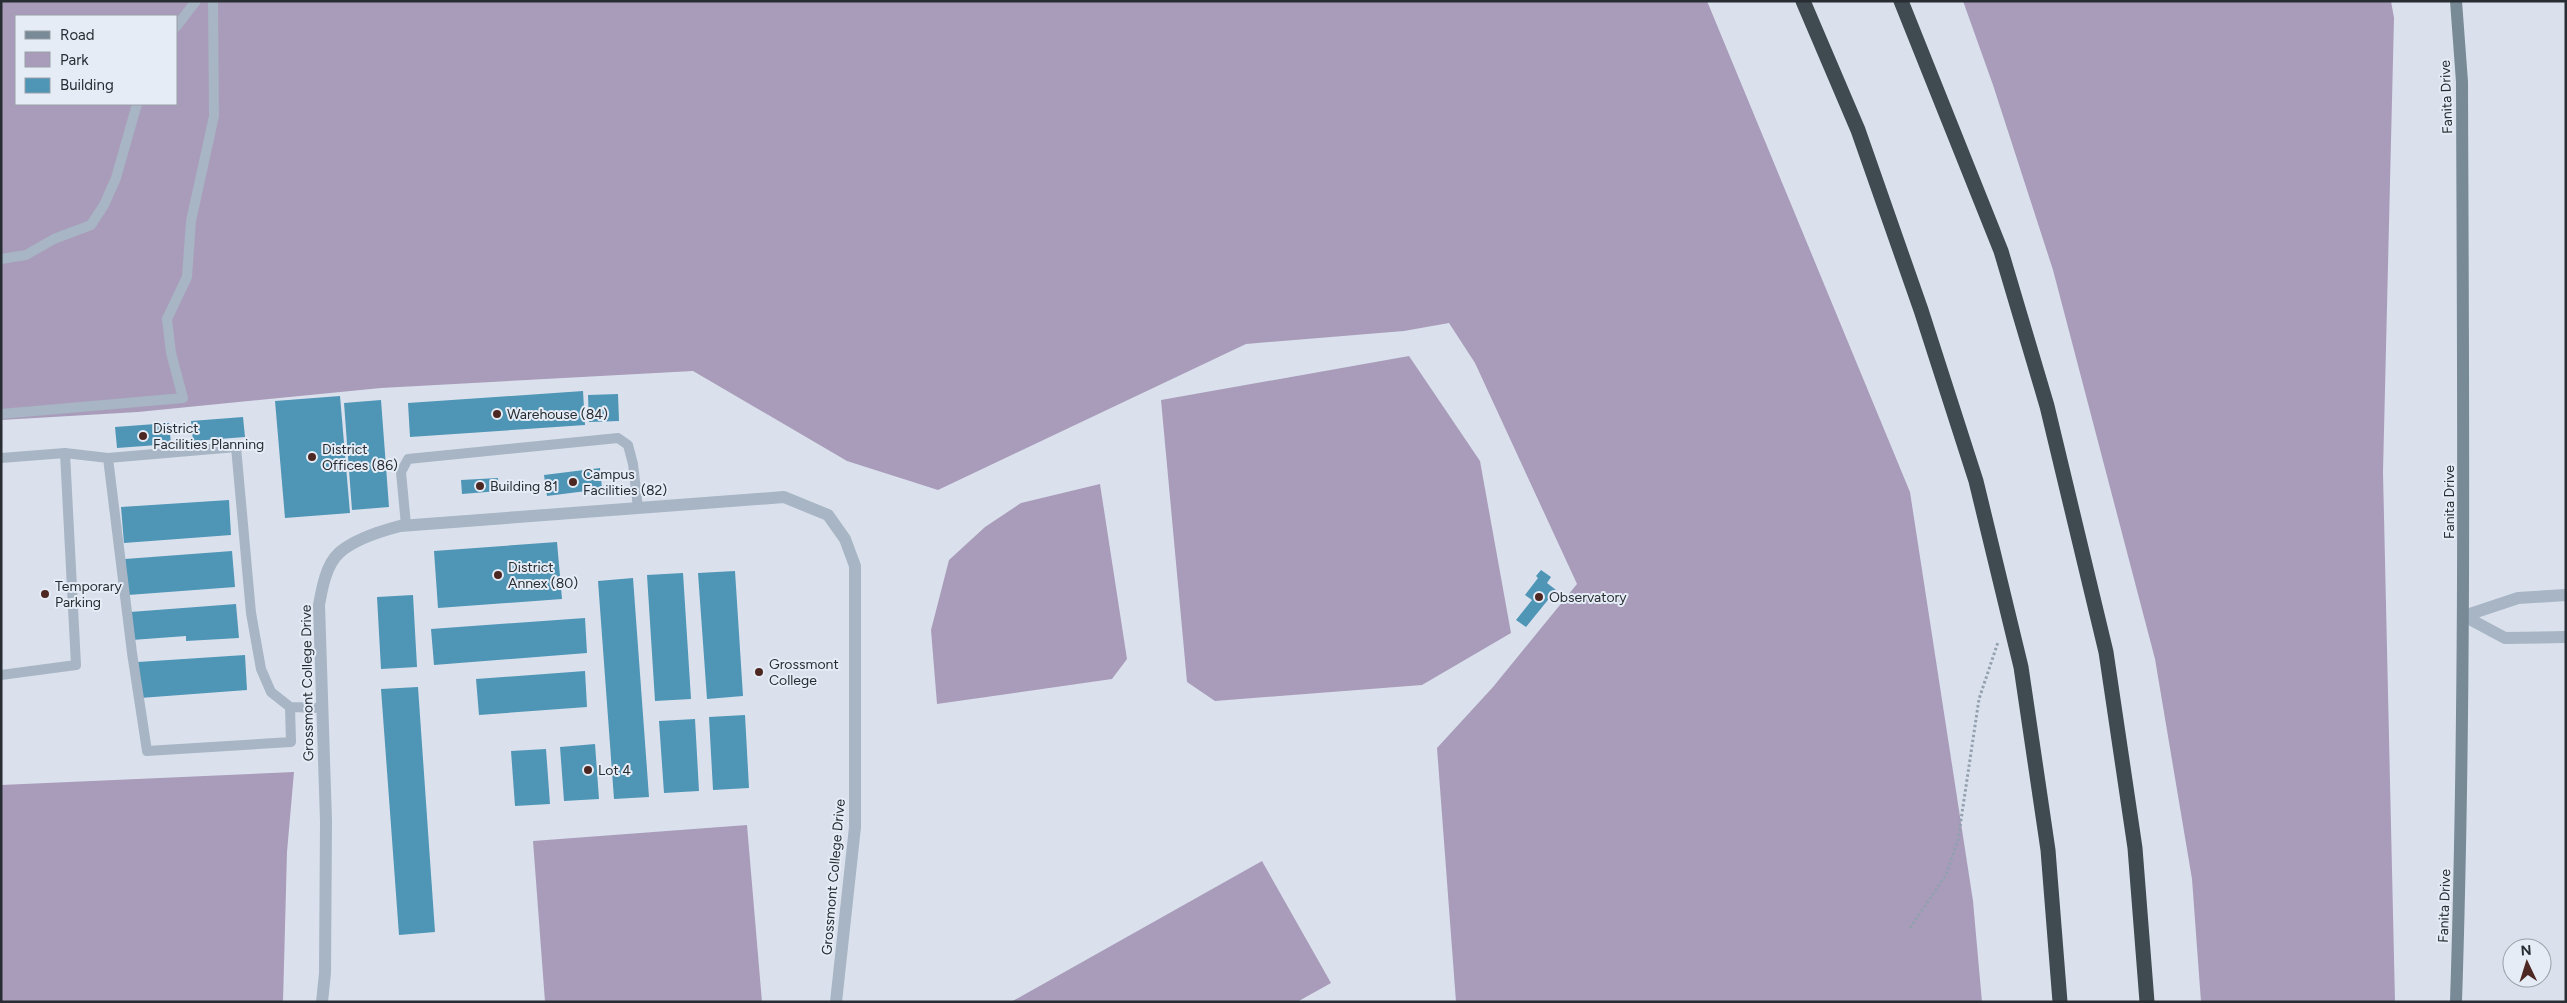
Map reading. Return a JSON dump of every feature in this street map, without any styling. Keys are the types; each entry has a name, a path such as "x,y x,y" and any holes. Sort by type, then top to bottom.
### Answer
{"highway":[{"path":"1803,1 1858,130 1921,310 1976,481 2021,667 2048,850 2060,1002"},
{"path":"1901,1 2001,251 2047,406 2106,652 2135,848 2147,1002"}],"main road":[{"name":"Fanita Drive","path":"2456,1 2462,82 2464,616 2461,841 2456,1002"}],"street":[{"name":"Grossmont College Drive","path":"322,1002 325,973 326,821 320,605 324,580 338,554 376,532 406,525 784,497 828,515 845,539 855,566 855,827 836,1002"},
{"path":"2464,616 2518,598 2566,595"},
{"path":"2464,616 2505,638 2566,637"}],"lane":[{"path":"178,24 196,1"},
{"path":"1,414 182,398 171,353 167,319 186,277 191,221 214,116 213,1"},
{"path":"1,259 26,255 54,239 91,225 104,206 116,178 137,105"},
{"path":"406,525 401,472 408,459 618,438 628,445 634,464 638,508"},
{"path":"1,458 65,453 108,458 236,447 250,613 261,669 271,692 290,707 322,708"},
{"path":"1,675 76,665 65,453"},
{"path":"108,458 132,653 147,751 291,742 290,707"}],"path":[{"path":"1910,928 1946,875 1958,840 1978,699 1999,637"}],"green space":[{"path":"1,1 1707,1 1910,492 1973,901 1982,1002 1456,1002 1437,748 1493,687 1577,584 1475,363 1449,323 1404,331 1246,344 938,490 847,461 693,371 381,388 138,412 1,420"},
{"path":"1963,1 2391,1 2394,18 2383,472 2395,1002 2201,1002 2192,879 2155,659 2053,270 1993,85"},
{"path":"1409,356 1480,461 1511,633 1422,685 1215,701 1187,682 1161,400"},
{"path":"1100,484 1127,659 1112,679 937,704 931,630 949,560 985,527 1021,503"},
{"path":"294,772 287,852 283,1002 1,1002 1,785"},
{"path":"747,825 762,1002 545,1002 533,841"},
{"path":"1262,861 1331,983 1297,1002 1011,1002"}],"building":[{"name":"Warehouse (84)","path":"583,391 585,425 410,437 408,403"},
{"path":"618,394 619,421 589,422 588,395"},
{"name":"District Offices (86)","path":"340,396 350,513 285,518 275,401"},
{"path":"381,400 389,507 352,510 344,403"},
{"path":"243,417 245,437 193,441 191,421"},
{"name":"District Facilities Planning","path":"169,423 171,444 117,448 115,427"},
{"name":"Campus Facilities (82)","path":"600,468 602,489 547,496 544,475"},
{"name":"Building 81","path":"498,478 499,491 462,494 461,480"},
{"path":"229,500 231,535 124,543 121,507"},
{"name":"District Annex (80)","path":"557,542 562,599 438,608 434,551"},
{"path":"232,551 235,587 128,595 125,559"},
{"name":"Observatory","path":"1541,570 1551,577 1547,583 1556,590 1526,627 1516,620 1532,600 1525,595 1538,578 1536,576"},
{"path":"735,571 743,696 707,699 698,573"},
{"path":"683,573 691,699 655,701 647,575"},
{"path":"633,578 649,797 614,799 598,581"},
{"path":"413,595 417,667 381,669 377,597"},
{"path":"236,604 239,638 186,641 186,636 132,640 130,612"},
{"path":"585,618 587,653 434,665 431,629"},
{"path":"245,655 247,690 140,698 138,662"},
{"path":"585,671 587,707 479,715 476,679"},
{"path":"418,687 435,932 399,935 381,689"},
{"path":"745,715 749,788 713,790 709,717"},
{"path":"695,719 699,791 664,793 659,721"},
{"path":"595,744 599,799 564,801 560,747"},
{"path":"546,749 550,804 515,806 511,751"}],"place":[{"name":"Warehouse (84)","path":"497,414"},
{"name":"District Facilities Planning","path":"143,436"},
{"name":"District Offices (86)","path":"312,457"},
{"name":"Campus Facilities (82)","path":"573,482"},
{"name":"Building 81","path":"480,486"},
{"name":"District Annex (80)","path":"498,575"},
{"name":"Temporary Parking","path":"45,594"},
{"name":"Observatory","path":"1539,597"},
{"name":"Grossmont College","path":"759,672"},
{"name":"Lot 4","path":"588,770"}]}
